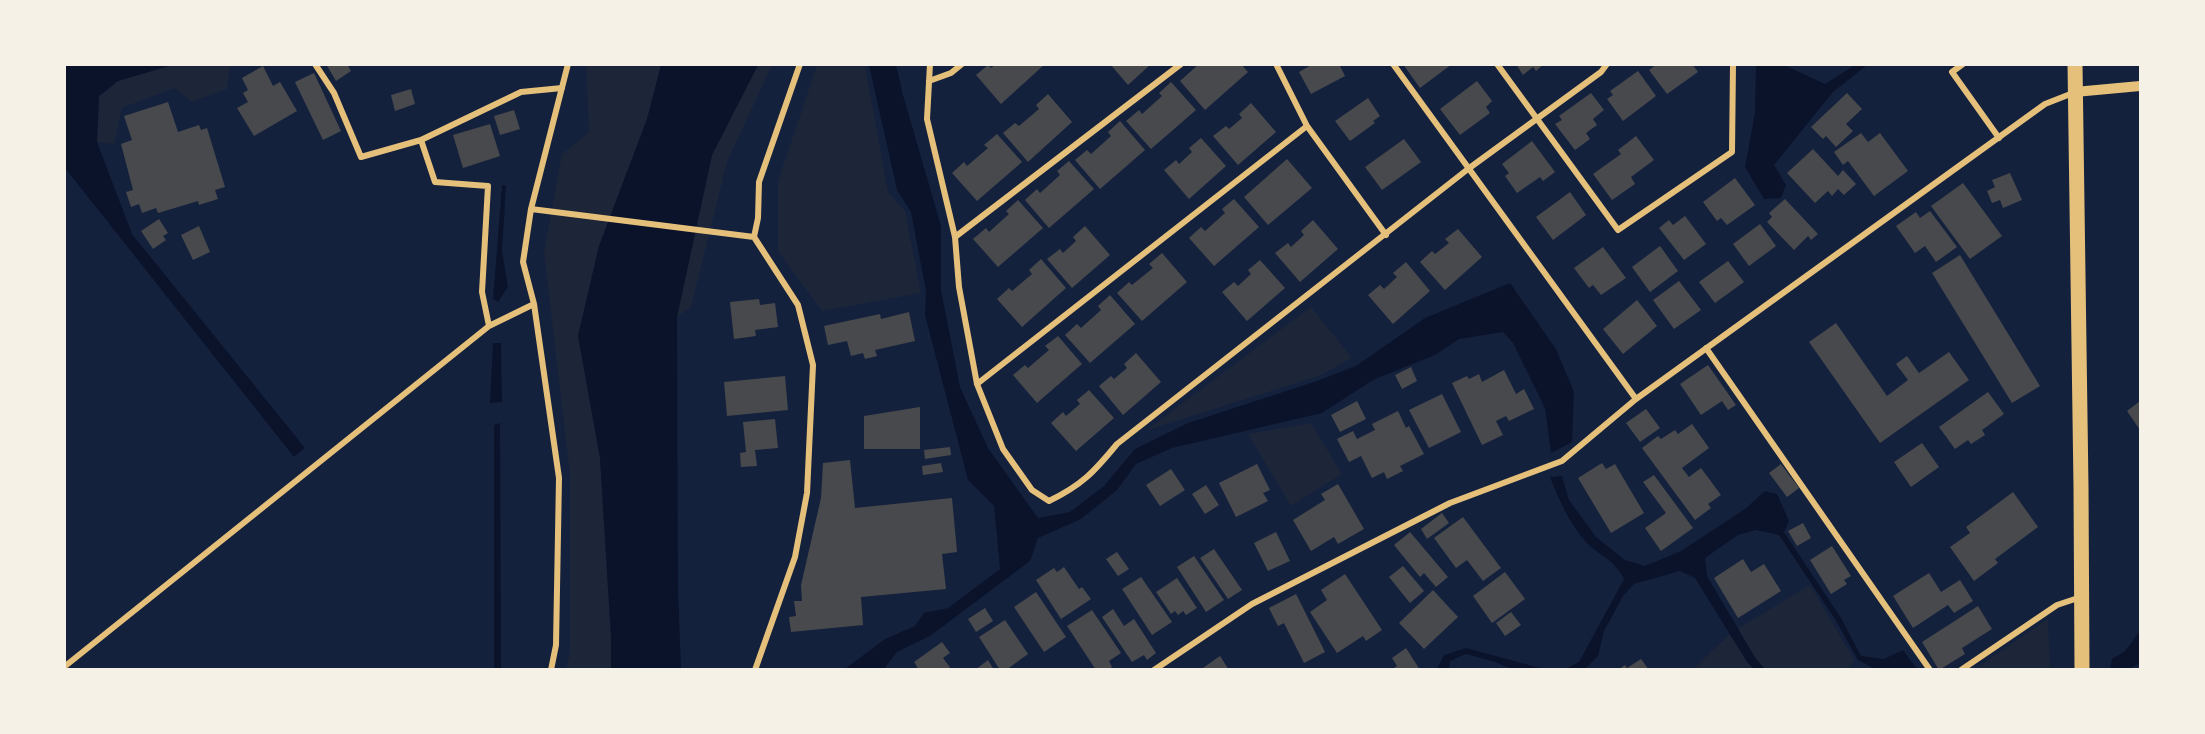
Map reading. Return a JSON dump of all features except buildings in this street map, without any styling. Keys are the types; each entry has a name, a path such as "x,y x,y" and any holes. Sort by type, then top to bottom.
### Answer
{"main road":[{"path":"2074,64 2082,669"}],"street":[{"path":"315,64 334,93 361,157 421,140 522,92 562,88"},
{"path":"551,669 556,645 559,478 534,304 523,262 531,209 568,64"},
{"path":"755,669 795,557 807,493 813,365 798,305 754,237 758,218 759,182 800,64"},
{"path":"930,64 927,119 955,237 959,287 977,384 1003,449 1032,490 1049,501 1069,491 1091,475 1117,444 1468,170 1601,72 1607,64"},
{"path":"929,81 951,73 962,64"},
{"path":"955,237 1181,64"},
{"path":"1276,64 1307,126 1386,235"},
{"path":"1394,64 1468,170 1635,399"},
{"path":"1497,64 1618,230 1732,152 1733,64"},
{"path":"1963,64 1952,72 1999,138"},
{"path":"1154,669 1252,604 1283,588 1450,503 1562,461 1635,399 2045,104 2075,92 2140,86"},
{"path":"977,384 1307,126"},
{"path":"421,140 435,182 488,186 482,292 489,326"},
{"path":"531,209 754,237"},
{"path":"64,668 489,326 534,304"},
{"path":"1706,348 1930,669"},
{"path":"1961,669 2057,605 2082,597"}],"shaded area":[{"path":"65,64 172,65 118,81 99,96 97,142 132,234 305,448 294,457 65,168"},
{"path":"172,65 230,65 227,89 192,102 174,88 122,108 114,144 97,142 99,97 118,81"},
{"path":"586,65 661,65 647,119 599,246 578,335 600,458 611,669 566,669 570,653 570,475 544,252 562,154 589,132"},
{"path":"661,65 758,65 712,155 677,317 678,587 681,669 611,669 600,458 578,336 599,246 647,119"},
{"path":"758,65 772,65 727,162 691,307 677,317 712,155"},
{"path":"817,65 865,65 888,192 905,211 921,293 822,311 778,251 778,181"},
{"path":"869,65 896,65 941,226 941,290 960,387 988,448 1038,518 1070,512 1104,486 1135,449 1188,423 1356,366 1425,318 1510,283 1556,349 1574,392 1572,442 1551,453 1545,408 1513,343 1503,332 1459,339 1435,355 1373,380 1322,413 1172,448 1136,464 1117,490 1081,519 1038,538 1030,561 930,636 897,652 884,669 845,669 885,639 915,626 924,613 948,608 1000,569 994,506 968,480 925,315 926,291 911,212 897,190"},
{"path":"1756,65 1784,65 1825,84 1855,65 1867,65 1833,92 1774,165 1786,185 1781,198 1764,199 1745,167 1755,113"},
{"path":"502,185 506,186 502,251 508,287 498,302 493,299"},
{"path":"1311,307 1352,358 1319,376 1147,430"},
{"path":"493,343 501,343 502,402 490,403"},
{"path":"500,423 501,669 494,670 494,425"},
{"path":"1311,423 1342,474 1291,506 1248,434"},
{"path":"1562,476 1569,500 1596,537 1625,560 1645,566 1681,551 1745,509 1765,491 1777,494 1789,521 1784,532 1841,618 1861,656 1884,659 1903,650 1917,669 1875,669 1858,660 1835,619 1779,535 1756,530 1738,535 1705,558 1707,576 1756,659 1765,669 1754,669 1747,662 1695,578 1680,571 1634,584 1623,596 1604,631 1598,656 1585,669 1566,669 1579,662 1624,579 1611,562 1587,543 1570,520 1550,477"},
{"path":"1810,585 1855,661 1847,669 1692,670 1732,632"},
{"path":"2048,619 2050,669 1975,669"},
{"path":"2140,631 2140,663 2129,669 2110,669 2112,659 2125,651"},
{"path":"1466,648 1547,669 1512,669 1466,654 1450,661 1449,669 1437,669 1444,655"}]}
